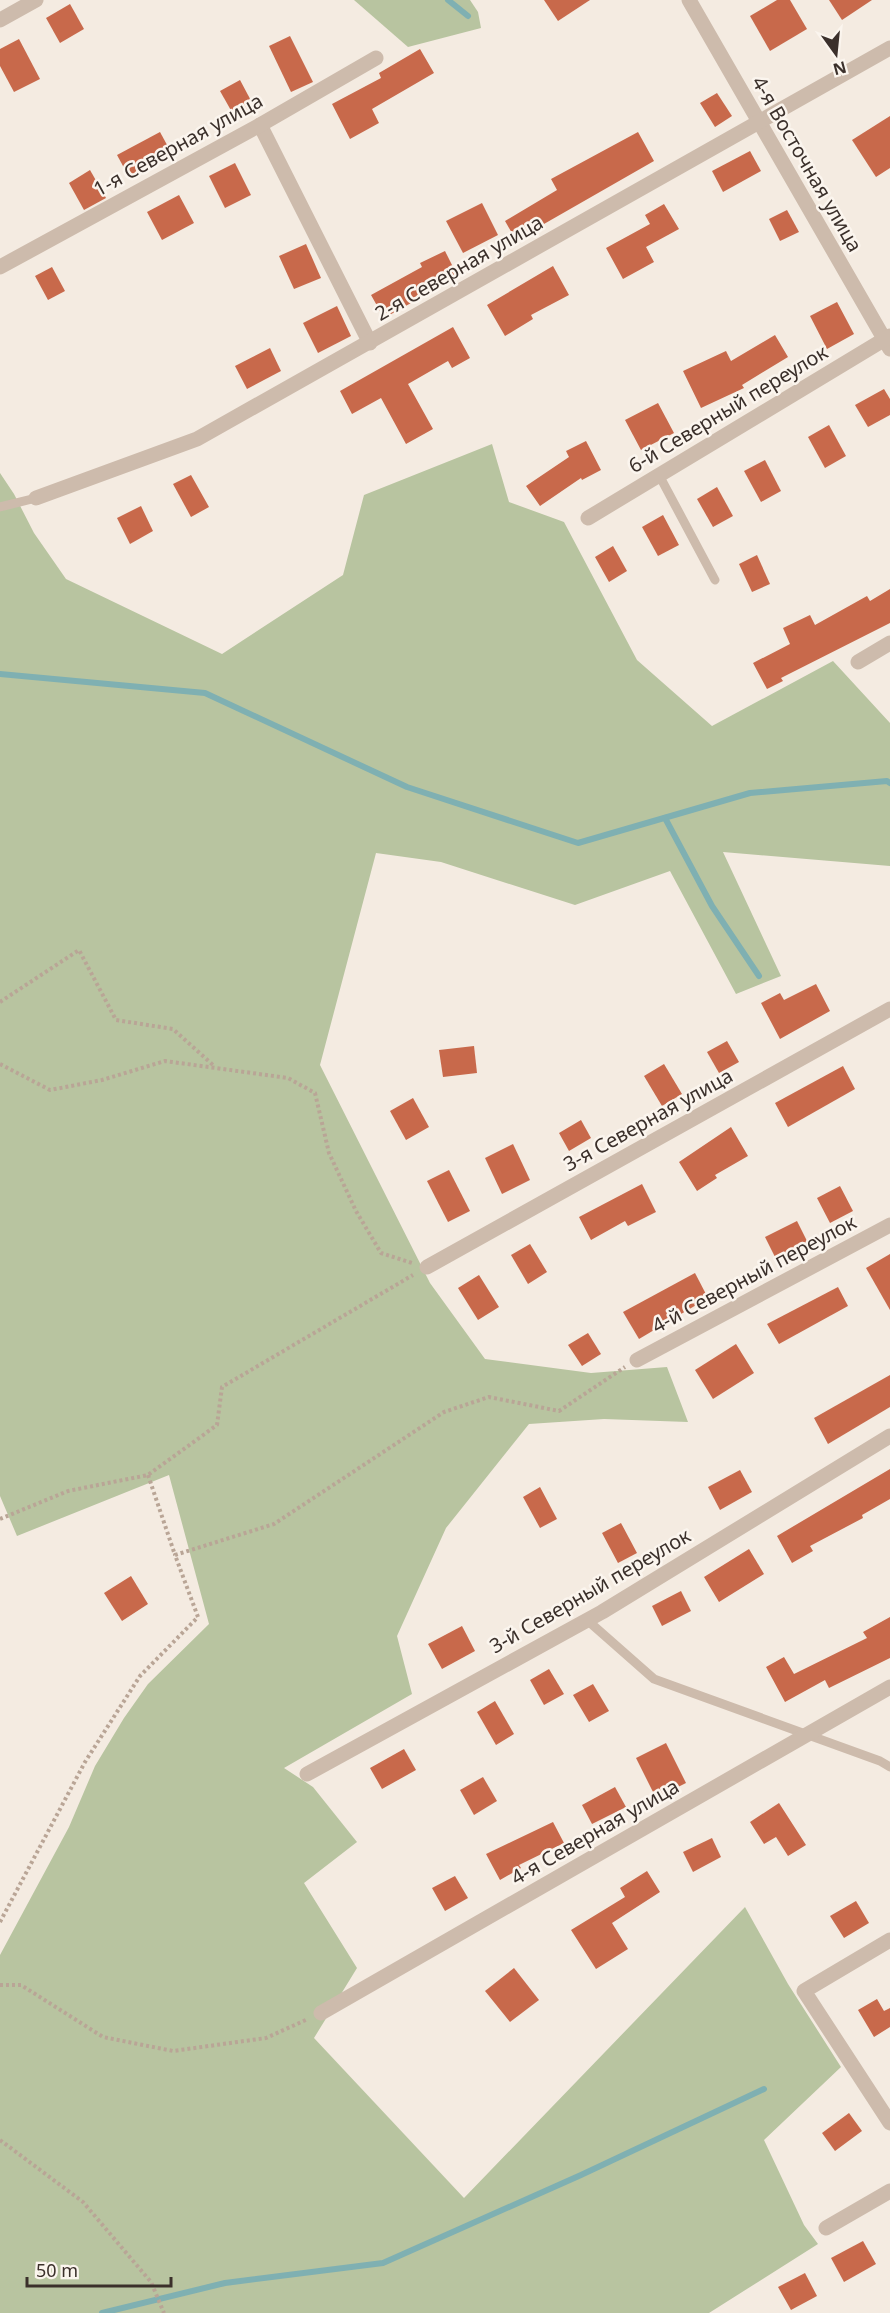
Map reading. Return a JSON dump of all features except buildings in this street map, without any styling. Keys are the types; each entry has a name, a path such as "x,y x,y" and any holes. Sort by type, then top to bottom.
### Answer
{"street":[{"path":"0,20 36,0"},
{"name":"4-я Восточная улица","path":"689,0 758,122 888,341"},
{"name":"2-я Северная улица","path":"36,498 197,439 890,48"},
{"name":"1-я Северная улица","path":"0,267 260,125 376,58"},
{"path":"260,125 370,343"},
{"name":"6-й Северный переулок","path":"588,518 888,341"},
{"path":"858,662 890,643"},
{"name":"3-я Северная улица","path":"427,1267 890,1010"},
{"name":"4-й Северный переулок","path":"637,1360 890,1225"},
{"name":"3-й Северный переулок","path":"307,1774 587,1620 890,1436"},
{"name":"4-я Северная улица","path":"321,2013 890,1687"},
{"path":"890,1940 804,1991 890,2123"},
{"path":"826,2228 890,2191"}],"lane":[{"path":"659,475 715,580"},
{"path":"0,507 36,498"},
{"path":"587,1620 654,1679 804,1736 880,1761 890,1767"}],"path":[{"path":"0,1002 79,950 116,1020 173,1029 215,1068"},
{"path":"0,1064 50,1090 102,1080 165,1061 288,1078 315,1094 329,1154 356,1211 381,1253 427,1267"},
{"path":"0,1519 68,1491 148,1475 217,1425 222,1387 427,1267"},
{"path":"175,1555 274,1524 444,1412 489,1396 559,1411 637,1360"},
{"path":"0,1922 75,1779 140,1676 198,1617 148,1475"},
{"path":"0,1985 21,1985 103,2037 173,2051 266,2038 321,2013"},
{"path":"0,2140 83,2202 151,2282 164,2313"}],"green space":[{"path":"354,0 470,0 478,12 481,28 408,47"},
{"path":"492,444 509,502 564,522 637,660 712,726 833,661 890,723 890,866 723,852 781,976 736,994 670,871 575,905 441,862 376,853 320,1065 430,1283 485,1359 591,1373 667,1367 688,1422 604,1419 529,1424 446,1528 397,1636 412,1694 284,1768 313,1787 357,1842 304,1883 357,1968 314,2038 464,2198 745,1907 788,1984 841,2067 764,2140 804,2225 818,2244 709,2313 0,2313 0,1955 69,1827 95,1766 124,1718 148,1684 209,1624 169,1475 17,1536 0,1496 0,473 14,494 34,533 66,579 222,654 343,575 364,495"}],"waterway":[{"path":"448,0 468,16"},
{"path":"0,674 205,693 407,787 578,843 750,793 887,781 890,783"},
{"path":"665,818 712,906 759,976"},
{"path":"102,2313 225,2283 383,2263 581,2175 764,2089"}]}
